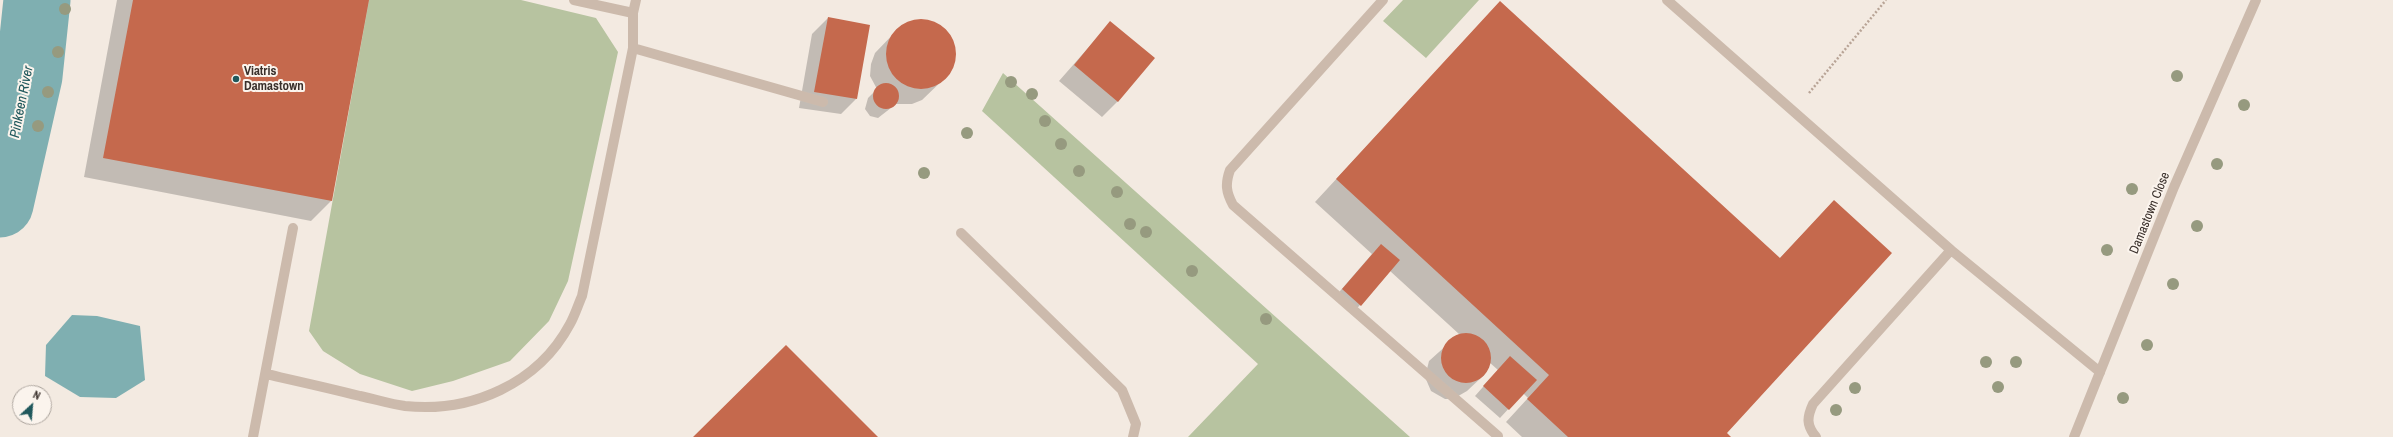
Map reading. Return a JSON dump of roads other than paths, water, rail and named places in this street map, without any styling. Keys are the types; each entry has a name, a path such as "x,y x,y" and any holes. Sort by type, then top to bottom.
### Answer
{"street":[{"path":"574,0 633,14"},
{"path":"266,374 404,406 437,406 487,397 506,388 532,371 554,349 571,324 582,296 633,48 633,14 636,0"},
{"path":"1383,0 1230,170 1226,180 1226,192 1233,205 1498,436"},
{"path":"1667,0 1951,250 2100,372"},
{"name":"Damastown Close","path":"2074,437 2174,187 2256,0"},
{"path":"633,48 823,102"},
{"path":"253,437 293,228"},
{"path":"961,233 1122,390 1136,424 1133,437"},
{"path":"1816,437 1808,428 1808,415 1813,404 1951,250"}],"water":[{"path":"72,315 97,316 140,326 145,380 116,398 80,397 45,376 46,345"}],"waterway":[{"name":"Pinkeen River","path":"0,204 29,76 37,0"}],"place":[{"name":"Viatris Damastown","path":"236,79"}]}
